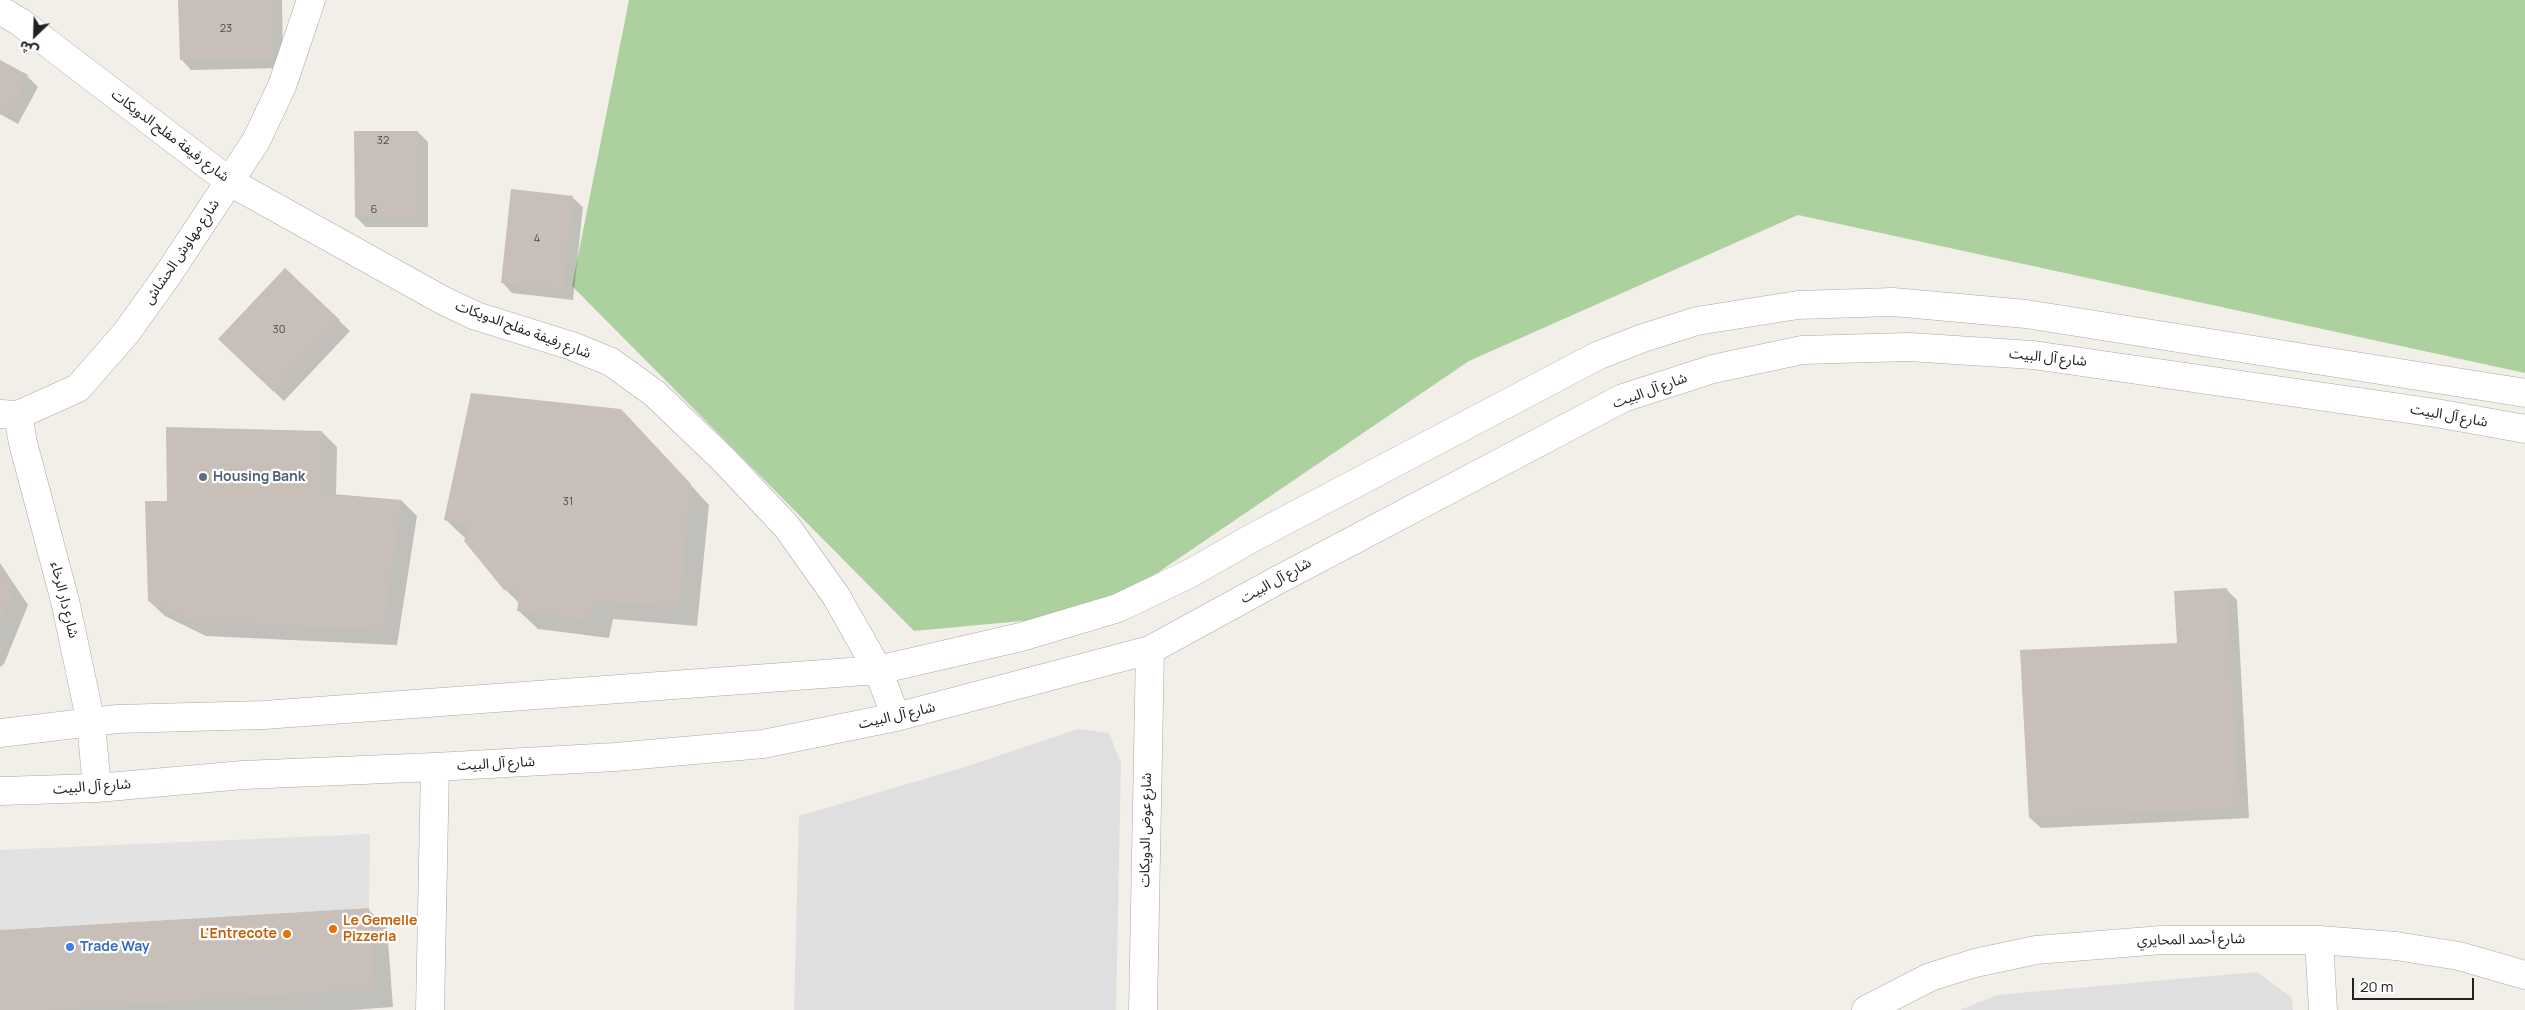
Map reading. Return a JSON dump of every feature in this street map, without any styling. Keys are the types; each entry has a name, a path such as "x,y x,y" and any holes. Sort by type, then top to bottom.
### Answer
{"street":[{"name":"شارع مهاوش الحشاش","path":"9,414 78,388 136,319 256,142 282,86 311,0"},
{"name":"شارع رفيفة مفلح الدويكات","path":"0,10 28,28 230,182 444,301 476,316 572,346 611,362 654,393 724,460 787,526 836,596 878,670 896,717"},
{"path":"0,733 117,719 264,715 878,670 1021,637 1118,608 1189,574 1260,534 1597,356 1643,338 1697,321 1798,305 1893,302 2026,314 2525,393"},
{"name":"شارع آل البيت","path":"0,791 97,788 243,775 615,757 763,744 896,717 1150,650 1284,576 1623,398 1713,369 1802,350 1909,347 2033,355 2329,397 2525,429"},
{"name":"شارع دار الرخاء","path":"9,414 23,443 65,601 91,723 97,788"},
{"name":"شارع عوض الدويكات","path":"1143,1010 1150,650"},
{"path":"430,1010 435,767"},
{"name":"شارع أحمد المحايري","path":"1866,1010 1930,977 1975,963 2036,950 2162,940 2319,940 2396,946 2459,956 2525,975"},
{"path":"2319,940 2323,1010"}],"shaded area":[{"path":"1078,729 1109,733 1121,763 1116,1010 794,1010 799,816 968,766"},
{"path":"370,834 369,908 0,930 0,850"},
{"path":"2257,972 2292,998 2293,1010 1960,1010 1997,995"}],"green space":[{"path":"629,0 2525,0 2525,373 1798,215 1469,361 1097,614 914,631 572,286"}],"building":[{"path":"178,0 272,0 273,59 180,60"},
{"path":"0,60 28,75 7,114 0,110"},
{"path":"354,131 418,131 418,217 355,217"},
{"path":"511,189 573,196 563,290 501,283"},
{"path":"285,268 340,320 273,391 218,339"},
{"path":"471,393 621,409 691,484 679,607 594,601 590,620 517,611 520,592 504,590 464,541 470,527 444,520"},
{"path":"166,427 322,431 321,493 402,500 383,630 190,621 148,601 145,501 167,501"},
{"path":"0,567 14,589 0,623"},
{"path":"2227,588 2239,808 2029,818 2020,650 2177,643 2174,591"},
{"path":"369,908 375,989 50,1010 0,1010 0,930"}],"place":[{"name":"Housing Bank","path":"203,477"},
{"name":"Le Gemelle Pizzeria","path":"333,929"},
{"name":"L'Entrecote","path":"287,934"},
{"name":"Trade Way","path":"70,947"}]}
